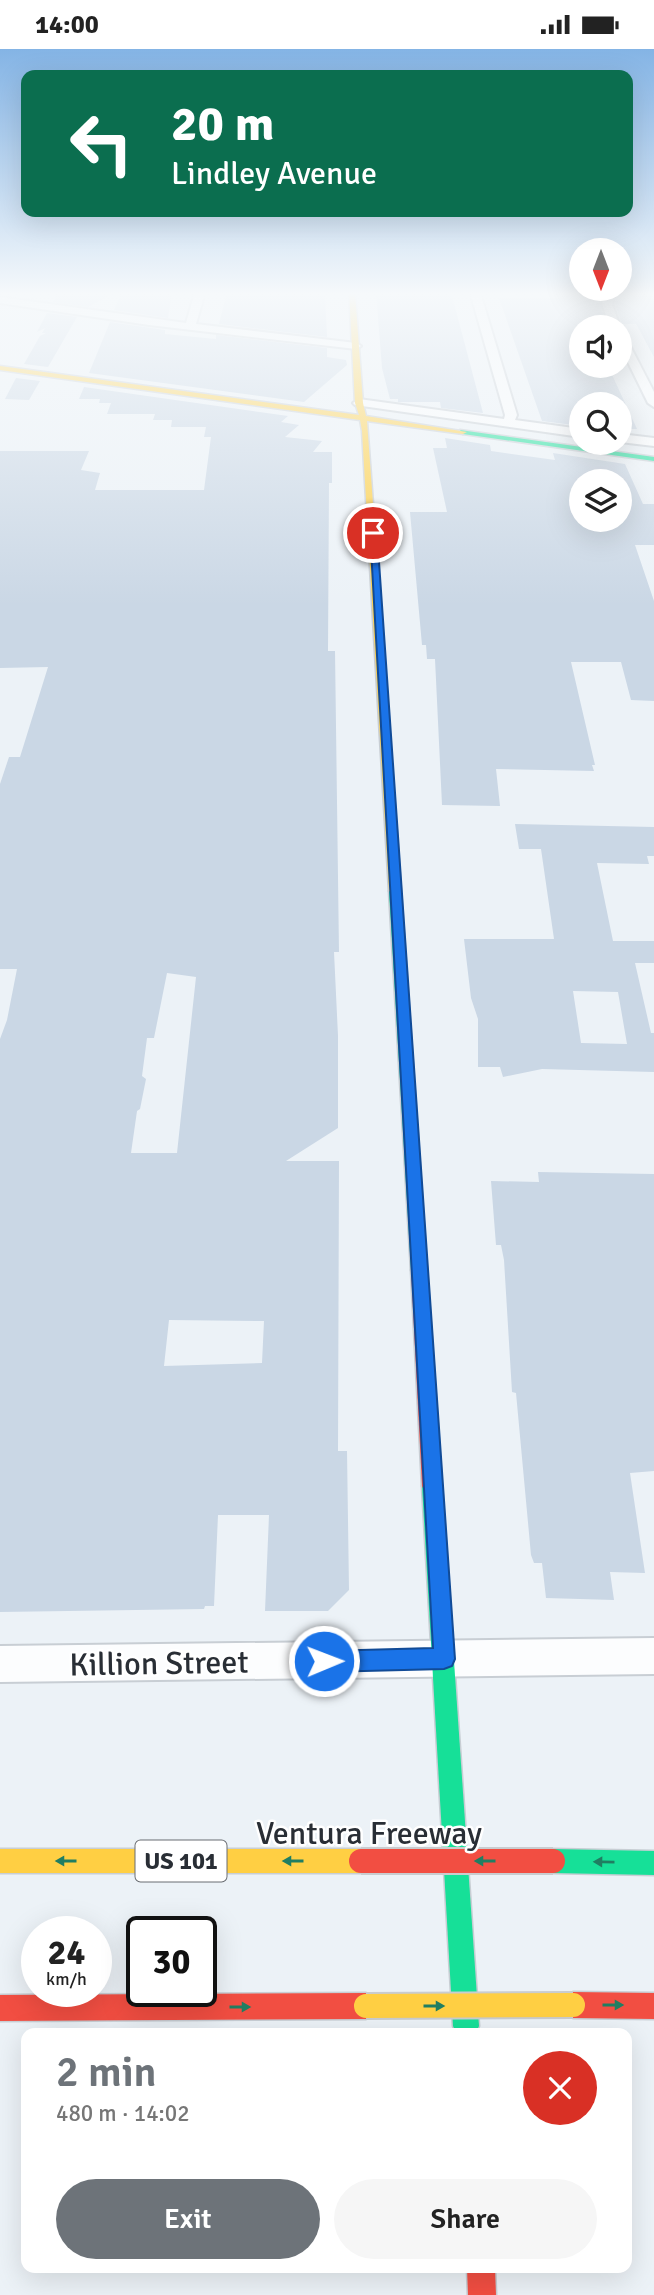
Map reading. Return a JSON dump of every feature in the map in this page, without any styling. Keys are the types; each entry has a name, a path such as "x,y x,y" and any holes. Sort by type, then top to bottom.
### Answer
{"main road":[{"path":"236,397 361,412 654,459"},
{"path":"360,397 371,509 466,2028"},
{"name":"Ventura Freeway","path":"0,1861 654,1863"},
{"path":"0,2008 654,2005"},
{"path":"481,2273 482,2295"}],"street":[{"path":"506,397 511,415 508,423"},
{"path":"361,412 508,423 569,431"},
{"path":"632,439 654,442"},
{"name":"Killion Street","path":"0,1664 654,1656"}],"building":[{"path":"6,397 31,397 29,400 5,399"},
{"path":"80,397 153,397 288,416 281,422 299,425 285,437 322,441 313,452 332,452 332,483 329,483 328,651 335,651 339,952 334,952 338,1128 286,1161 339,1161 338,1451 347,1451 349,1590 328,1611 265,1611 269,1515 218,1515 214,1606 205,1606 204,1609 0,1612 0,1039 7,1020 17,969 0,969 0,784 9,757 20,757 48,667 0,668 0,451 89,451 81,470 100,473 95,490 204,490 211,437 204,437 206,427 171,427 172,420 153,420 155,414 107,414 111,403 99,403 100,399 79,399","holes":["167,973 196,977 177,1153 131,1153 137,1111 140,1109 146,1079 142,1076 147,1038 154,1038","169,1320 264,1321 262,1363 164,1366"]},
{"path":"266,397 310,397 304,402"},
{"path":"389,397 479,397 483,413 441,408 440,402 398,402 398,399"},
{"path":"534,397 569,397 569,424 542,421"},
{"path":"445,438 490,445 491,451 555,460 553,453 625,464 627,469 569,469 569,532 632,532 632,480 643,504 654,504 654,545 635,545 654,601 654,701 631,700 621,662 571,662 595,765 592,765 594,771 496,769 500,806 442,805 435,659 427,659 426,645 422,645 410,512 447,512 433,448 447,448"},
{"path":"515,824 654,827 654,856 647,856 649,864 597,863 613,941 654,941 654,963 635,963 651,1033 654,1033 654,1072 542,1069 503,1077 500,1067 478,1067 478,1019 471,998 464,939 554,939 541,849 519,849","holes":["573,991 618,992 627,1044 581,1043"]},
{"path":"538,1172 654,1174 654,1471 630,1473 645,1573 610,1572 614,1600 546,1598 542,1563 534,1563 531,1555 516,1393 512,1392 504,1260 501,1245 496,1245 491,1181 539,1182"}],"traffic: fast":[{"path":"463,432 654,459"},
{"path":"395,891 419,1270"},
{"path":"432,1486 466,2026"},
{"path":"553,1861 654,1863"}],"traffic: slow":[{"path":"208,397 463,432"},
{"path":"359,397 366,431 395,891"},
{"path":"0,1861 361,1861"},
{"path":"366,2006 573,2005"}],"traffic: jam":[{"path":"419,1270 432,1486"},
{"path":"361,1861 553,1861"},
{"path":"573,2005 654,2006"},
{"path":"0,2008 366,2006"},
{"path":"481,2273 482,2295"}],"route":[{"path":"324,1661 444,1659 373,533"}]}
